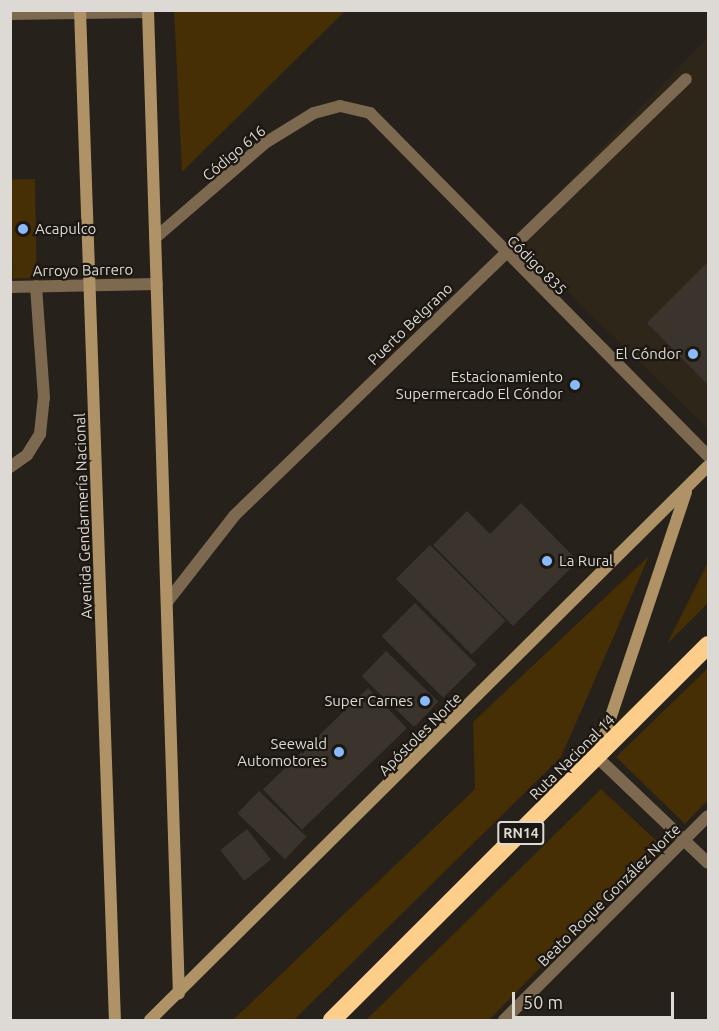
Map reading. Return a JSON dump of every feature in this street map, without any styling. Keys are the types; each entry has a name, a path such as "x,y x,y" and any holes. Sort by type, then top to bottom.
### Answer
{"highway":[{"name":"Ruta Nacional 14","path":"332,1020 708,645"}],"street":[{"name":"Avenida Gendarmería Nacional","path":"80,11 115,1020"},
{"path":"10,14 148,11 179,994"},
{"name":"Puerto Belgrano","path":"167,602 235,515 503,252 686,79"},
{"name":"Código 616","path":"155,238 265,143 314,113 340,106"},
{"name":"Código 835","path":"340,106 370,113 503,252 708,456"},
{"name":"Arroyo Barrero","path":"10,287 157,284"},
{"path":"10,467 27,455 40,434 44,398 36,286"},
{"name":"Apóstoles Norte","path":"150,1020 179,994 708,466"},
{"path":"688,486 597,757 708,863"},
{"name":"Beato Roque González Norte","path":"504,1020 708,816"}],"shaded area":[{"path":"174,10 345,10 345,11 182,172"},
{"path":"708,37 708,429 514,239"},
{"name":"Acapulco","path":"11,179 35,179 37,278 13,278"},
{"path":"649,556 561,757 294,1020 233,1020 475,789 473,722"},
{"path":"708,562 708,603 667,644"},
{"path":"708,668 708,800 685,824 616,757"},
{"path":"601,789 661,845 489,1020 366,1020"}],"building":[{"name":"El Cóndor","path":"708,262 708,385 647,323"},
{"path":"521,503 578,561 513,626 433,545 467,511 490,534"},
{"path":"430,545 506,621 472,655 396,579"},
{"path":"415,603 477,665 443,698 382,636"},
{"path":"386,651 439,702 414,727 362,676"},
{"path":"368,688 407,728 302,830 263,789"},
{"path":"259,791 306,837 285,859 237,813"},
{"path":"247,829 271,860 244,881 220,850"}],"place":[{"name":"Acapulco","path":"23,229"},
{"name":"El Cóndor","path":"693,354"},
{"name":"Estacionamiento Supermercado El Cóndor","path":"575,385"},
{"name":"La Rural","path":"547,561"},
{"name":"Super Carnes","path":"425,701"},
{"name":"Seewald Automotores","path":"339,752"}]}
